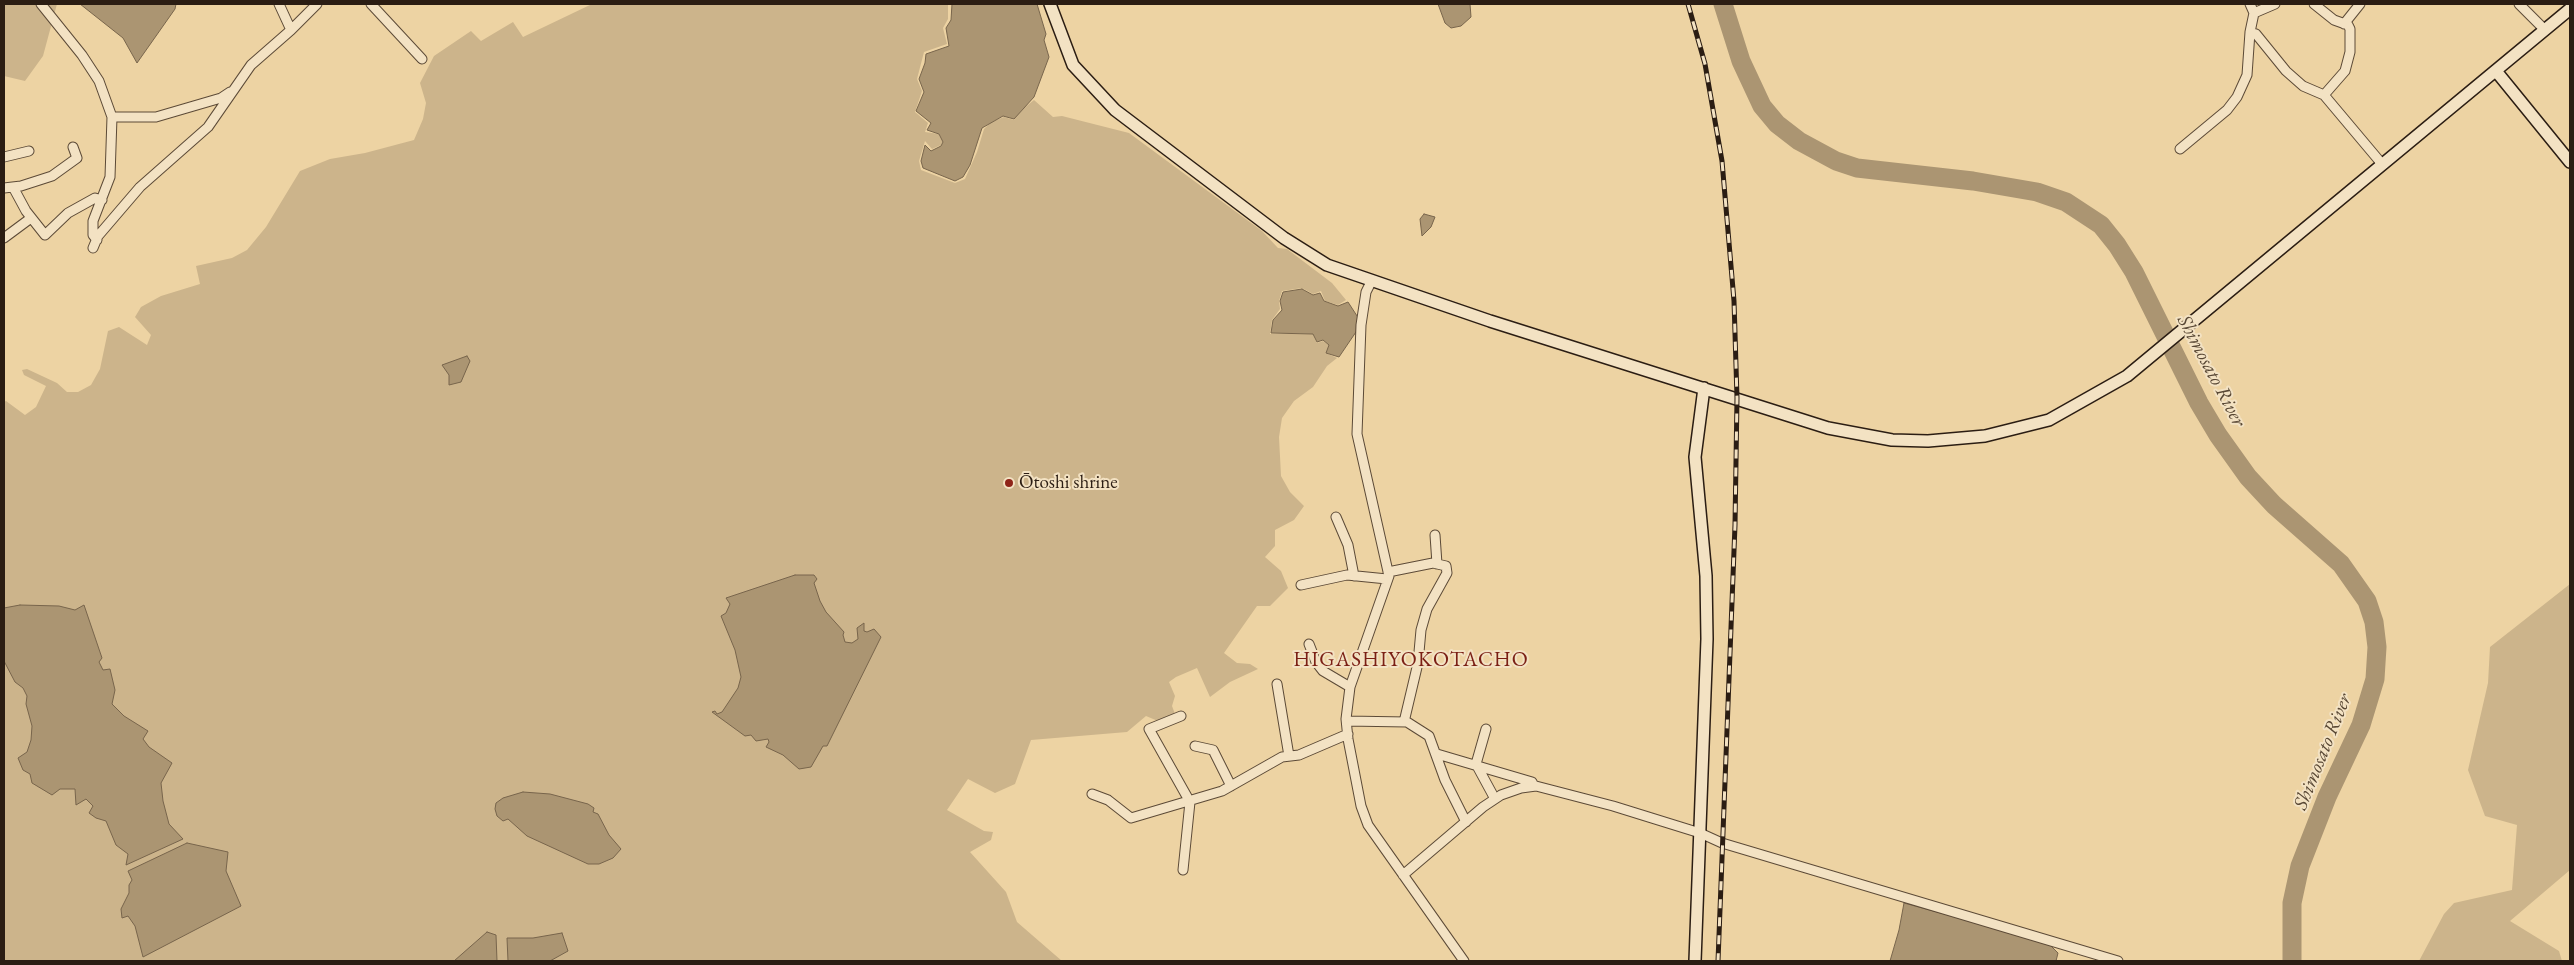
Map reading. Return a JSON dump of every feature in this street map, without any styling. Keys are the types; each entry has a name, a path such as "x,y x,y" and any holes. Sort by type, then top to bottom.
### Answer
{"street":[{"path":"41,4 82,55 99,81 112,117 110,177 93,221 95,244 140,187 208,127 251,65 292,30 317,4"},
{"path":"279,4 292,30"},
{"path":"372,4 422,59"},
{"path":"1050,4 1073,65 1115,110 1284,238 1327,265 1490,321 1828,428 1892,440 1953,439 1984,436 2049,420 2127,376 2570,9"},
{"path":"2180,149 2214,122 2237,97 2247,75 2250,32 2254,12 2250,4"},
{"path":"2254,12 2275,4"},
{"path":"2314,4 2350,30 2350,52 2345,71 2324,95"},
{"path":"2344,24 2360,4"},
{"path":"2519,4 2545,30"},
{"path":"2250,32 2256,34 2286,71 2303,86 2324,95 2382,164"},
{"path":"2496,71 2570,162"},
{"path":"112,117 156,117 221,98 236,89"},
{"path":"73,147 77,158 52,176 8,188 45,235 68,213 95,198 102,200"},
{"path":"4,157 29,151"},
{"path":"4,238 31,218"},
{"path":"1372,280 1366,292 1361,325 1357,434 1388,575 1350,687 1347,721 1348,734 1361,806 1368,825 1464,961"},
{"path":"1695,961 1706,585 1695,457 1704,388"},
{"path":"1336,517 1348,546 1354,576"},
{"path":"1435,535 1437,564"},
{"path":"1301,585 1331,578 1388,575 1433,563 1446,566 1447,572 1427,609 1404,722"},
{"path":"1309,644 1316,662 1323,671 1350,687"},
{"path":"1277,684 1289,756"},
{"path":"1181,716 1149,729 1190,802 1183,870"},
{"path":"1347,721 1404,722 1421,729 1430,736 1445,780 1466,822"},
{"path":"1486,729 1476,764 1495,799"},
{"path":"1092,794 1108,800 1131,818 1190,802 1231,786 1275,761 1299,755 1348,734"},
{"path":"1195,746 1213,750 1231,786"},
{"path":"1436,754 1476,764 1532,782 1534,786"},
{"path":"1403,875 1495,799 1520,788 1534,786 1570,793 1700,833 1722,843 2118,961"}],"shaded area":[{"path":"4,4 57,4 43,56 25,81 4,76"},
{"path":"80,4 176,4 175,9 137,63 123,38"},
{"path":"592,4 948,4 948,19 943,28 947,44 924,52 917,79 922,91 915,112 928,123 925,132 939,134 943,142 932,149 925,141 919,161 921,170 955,183 965,179 977,152 984,129 991,122 1004,117 1014,120 1018,113 1034,100 1053,117 1062,116 1129,133 1262,231 1278,248 1287,249 1332,283 1346,300 1338,305 1325,301 1321,291 1313,294 1302,288 1282,291 1279,301 1280,309 1272,320 1270,334 1313,334 1317,343 1323,341 1329,345 1326,353 1337,358 1327,366 1313,387 1294,401 1282,418 1279,437 1281,476 1290,492 1304,506 1294,520 1275,530 1275,546 1265,557 1281,571 1288,588 1270,606 1257,606 1224,653 1237,663 1250,664 1258,669 1230,682 1210,697 1197,668 1176,677 1169,682 1175,696 1172,706 1175,714 1158,721 1146,716 1127,732 1031,740 1015,784 995,793 968,779 947,810 984,831 993,832 991,840 970,852 1006,892 1017,922 1062,961 4,961 4,402 6,401 25,415 36,407 46,386 24,375 22,370 27,369 57,383 67,392 78,392 91,385 100,369 108,331 119,327 147,345 151,335 135,317 141,307 161,296 200,284 196,266 232,258 247,250 266,227 300,171 330,159 365,153 414,140 423,119 426,103 420,83 434,56 471,31 481,41 513,22 523,37"},
{"path":"952,4 1037,4 1046,34 1044,40 1049,57 1034,97 1014,119 1003,116 982,128 970,165 963,177 955,181 923,168 921,161 925,145 931,151 941,146 943,142 939,134 927,130 931,123 916,111 924,92 919,79 926,54 949,46 946,28 951,20"},
{"path":"1438,4 1470,4 1471,17 1461,26 1451,28 1445,23"},
{"path":"1424,214 1435,217 1431,227 1422,236 1420,219"},
{"path":"1302,289 1313,295 1320,293 1324,301 1338,306 1348,302 1359,319 1358,329 1339,357 1326,353 1329,345 1323,340 1317,342 1313,334 1271,333 1273,320 1282,310 1280,301 1283,292"},
{"path":"467,356 470,361 461,382 449,385 449,375 442,365"},
{"path":"795,575 814,575 817,579 814,583 820,601 826,612 844,632 845,642 852,643 858,639 857,628 864,623 864,631 867,632 874,629 881,637 827,746 823,746 811,767 799,769 783,755 766,747 769,742 768,739 756,741 751,735 745,736 712,712 715,711 717,714 722,712 738,688 741,677 735,650 721,616 726,613 730,604 726,598"},
{"path":"2570,584 2570,870 2510,921 2559,951 2562,961 2419,961 2444,914 2454,903 2512,890 2517,825 2485,816 2468,770 2488,683 2490,647"},
{"path":"20,605 59,606 75,610 84,605 102,658 99,662 103,670 110,669 115,690 112,704 124,716 148,731 143,739 149,747 172,763 161,783 163,801 169,824 183,839 126,865 128,854 116,845 106,821 96,818 89,813 93,806 86,799 76,805 75,789 60,789 52,795 32,783 30,774 23,770 18,758 27,752 31,740 32,726 26,704 27,696 23,688 15,682 4,661 4,608"},
{"path":"523,792 550,794 588,804 594,808 593,812 598,814 609,835 621,849 613,858 599,864 588,864 527,836 508,819 503,821 497,816 495,809 496,803 503,798"},
{"path":"187,843 228,852 226,871 241,906 143,957 135,926 128,916 122,918 121,909 129,893 129,885 132,880 128,871"},
{"path":"1904,903 2047,942 2058,953 2056,961 1890,961"},
{"path":"487,932 496,935 497,961 454,961"},
{"path":"562,933 568,951 550,961 508,961 507,938 533,938"}],"waterway":[{"name":"Shimosato River","path":"1723,4 1741,61 1762,106 1777,124 1799,141 1836,161 1857,168 1973,181 2037,192 2066,202 2101,225 2117,245 2134,272 2199,403 2218,435 2248,477 2274,505 2341,564 2367,601 2374,622 2377,647 2375,679 2361,725 2327,797 2300,866 2292,903 2292,961"}],"railway":[{"path":"1688,4 1705,64 1722,161 1734,301 1737,398 1735,525 1718,961"}],"place":[{"name":"Ōtoshi shrine","path":"1009,483"}],"district":[{"name":"HIGASHIYOKOTACHO","path":"1411,660"}]}
